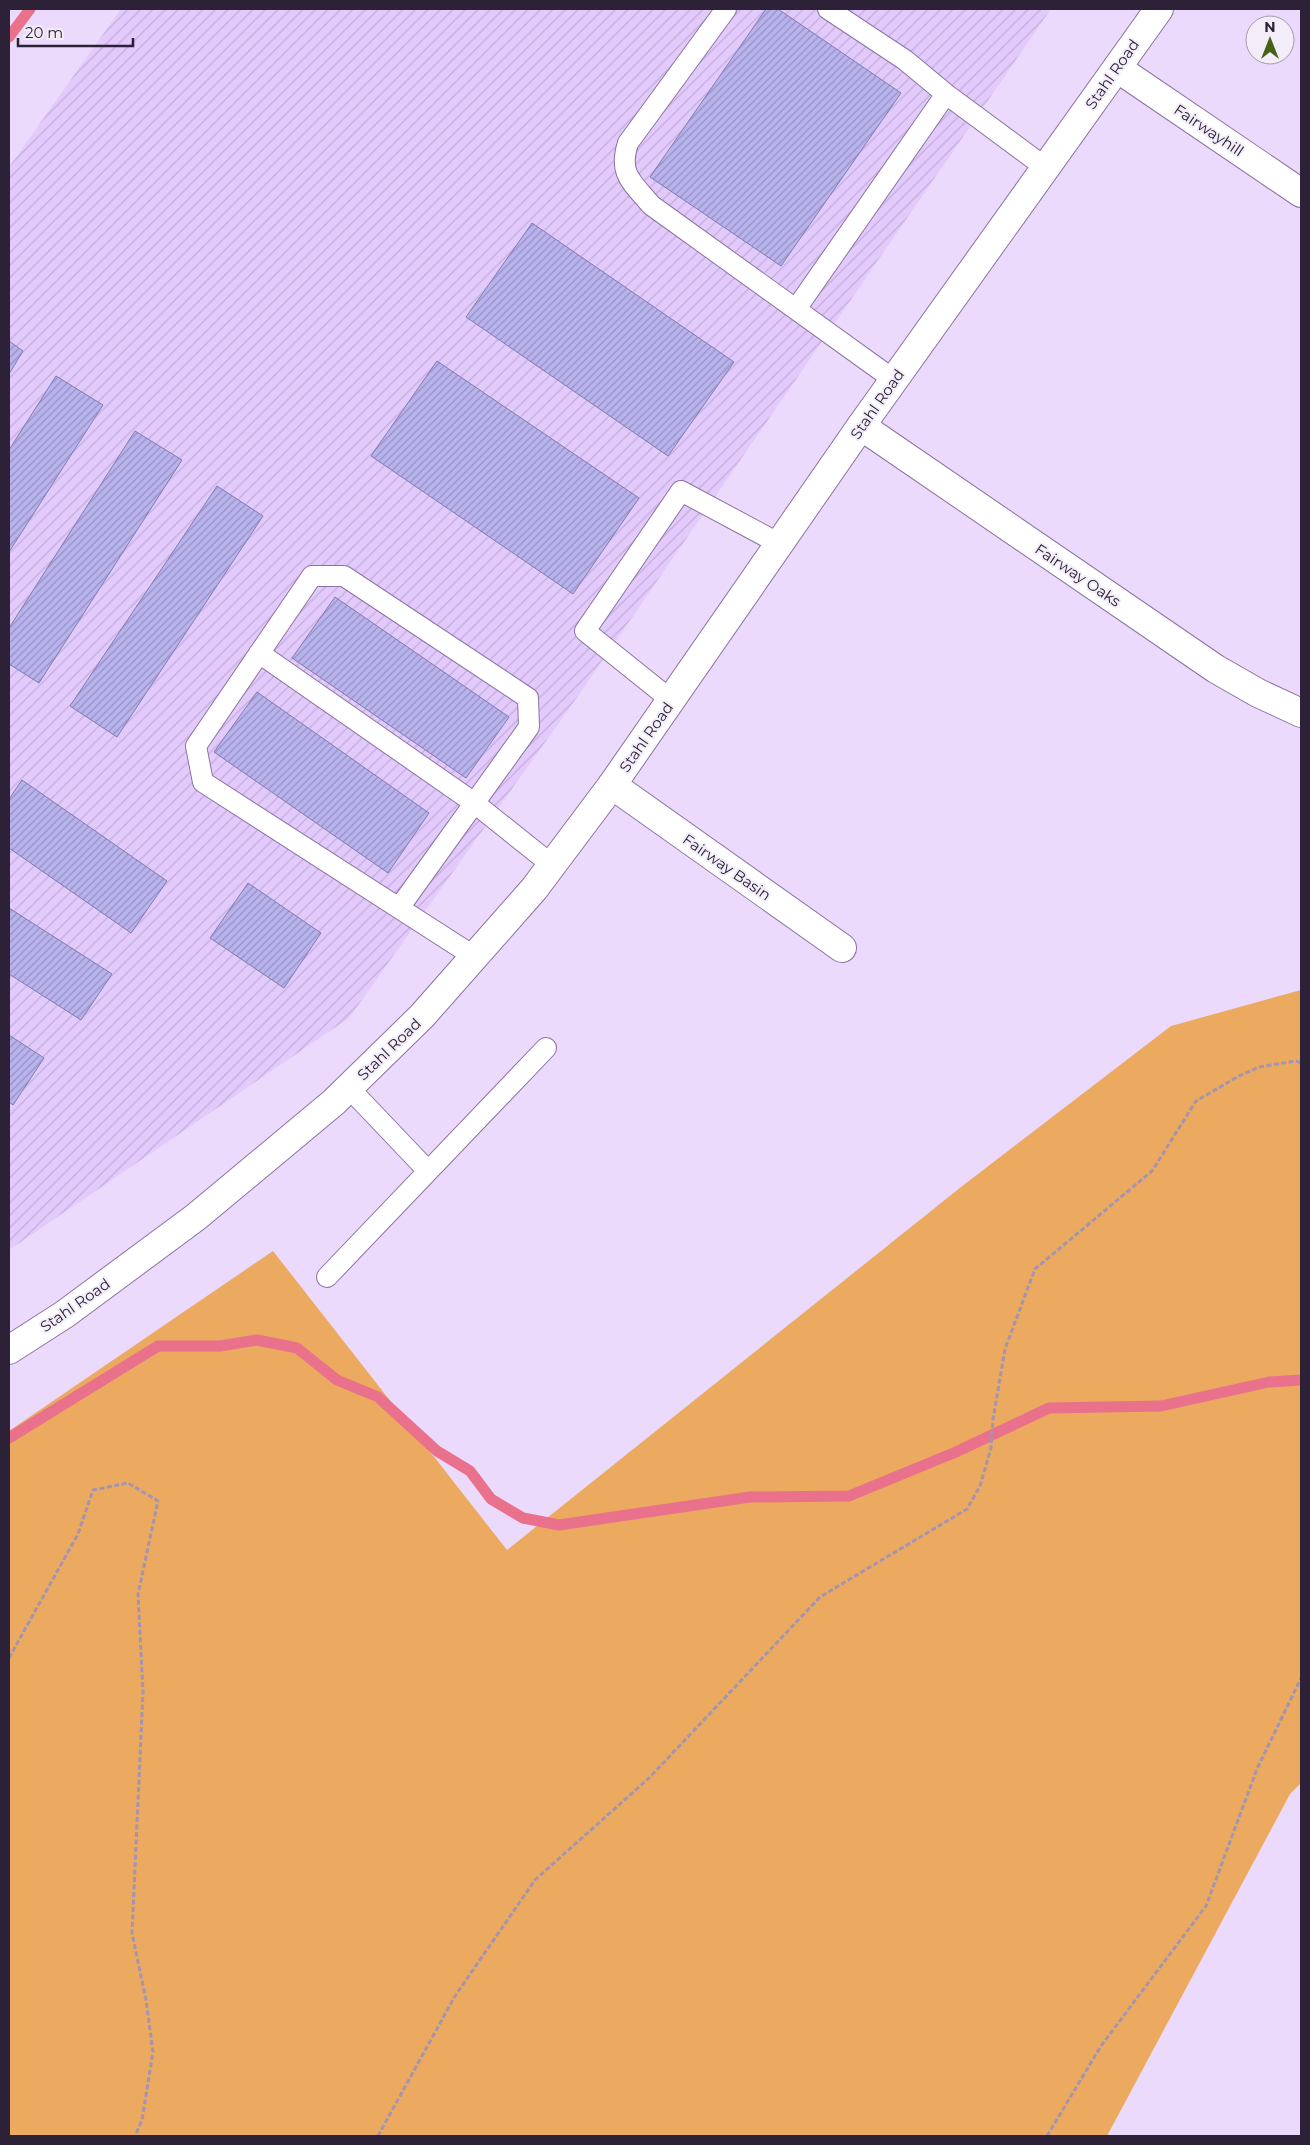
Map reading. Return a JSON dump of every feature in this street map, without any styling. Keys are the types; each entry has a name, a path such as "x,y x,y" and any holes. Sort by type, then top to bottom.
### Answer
{"street":[{"name":"Stahl Road","path":"9,1350 65,1314 196,1217 349,1088 422,1016 475,957 552,865 612,785 861,426 1158,9"},
{"name":"Fairwayhill","path":"1117,68 1301,193"},
{"name":"Fairway Oaks","path":"861,426 1216,669 1258,693 1301,713"},
{"name":"Fairway Basin","path":"612,785 842,948"}],"lane":[{"path":"726,9 628,143 623,158 628,177 651,205 894,380"},
{"path":"828,9 905,60 946,94 1046,168"},
{"path":"796,310 946,94"},
{"path":"671,700 584,631 681,491 780,544"},
{"path":"399,908 473,802 529,727 528,698 344,576 312,576 196,746 203,782 475,957"},
{"path":"259,653 473,802 552,865"},
{"path":"327,1277 546,1048"},
{"path":"349,1088 428,1171"}],"path":[{"path":"378,2136 455,1996 536,1880 649,1778 820,1597 967,1509 980,1486 991,1448 993,1419 1004,1349 1035,1269 1152,1171 1196,1101 1239,1076 1259,1067 1296,1061 1301,1063"},
{"path":"9,1658 78,1534 93,1490 128,1483 158,1501 138,1594 143,1692 132,1933 146,2000 153,2052 142,2120 135,2136"},
{"path":"1047,2136 1101,2046 1206,1906 1257,1769 1301,1678"}],"shaded area":[{"path":"121,9 1051,9 571,706 349,1018 9,1250 9,167"},
{"path":"1301,990 1301,1783 1290,1794 1107,2136 9,2136 9,1431 273,1251 507,1550 961,1187 1171,1026"}],"building":[{"path":"766,9 778,9 901,93 781,266 650,177"},
{"path":"532,223 734,362 668,456 466,317"},
{"path":"9,341 23,351 9,374"},
{"path":"437,361 639,498 573,594 371,456"},
{"path":"56,376 103,405 9,552 9,450"},
{"path":"135,431 182,460 39,683 9,664 9,628"},
{"path":"217,486 263,516 117,737 70,706"},
{"path":"335,597 509,717 466,778 292,658"},
{"path":"257,692 429,813 388,873 214,752"},
{"path":"22,780 167,881 131,933 9,848 9,799"},
{"path":"248,883 321,933 284,988 210,938"},
{"path":"9,908 112,974 81,1020 9,974"},
{"path":"9,1035 44,1058 13,1105 9,1102"}],"waterway":[{"path":"9,37 30,9"},
{"path":"9,1438 158,1346 220,1346 257,1340 297,1348 337,1380 378,1397 437,1451 470,1471 491,1499 523,1518 559,1525 750,1497 849,1496 956,1452 1049,1408 1161,1406 1269,1382 1301,1380"}]}
